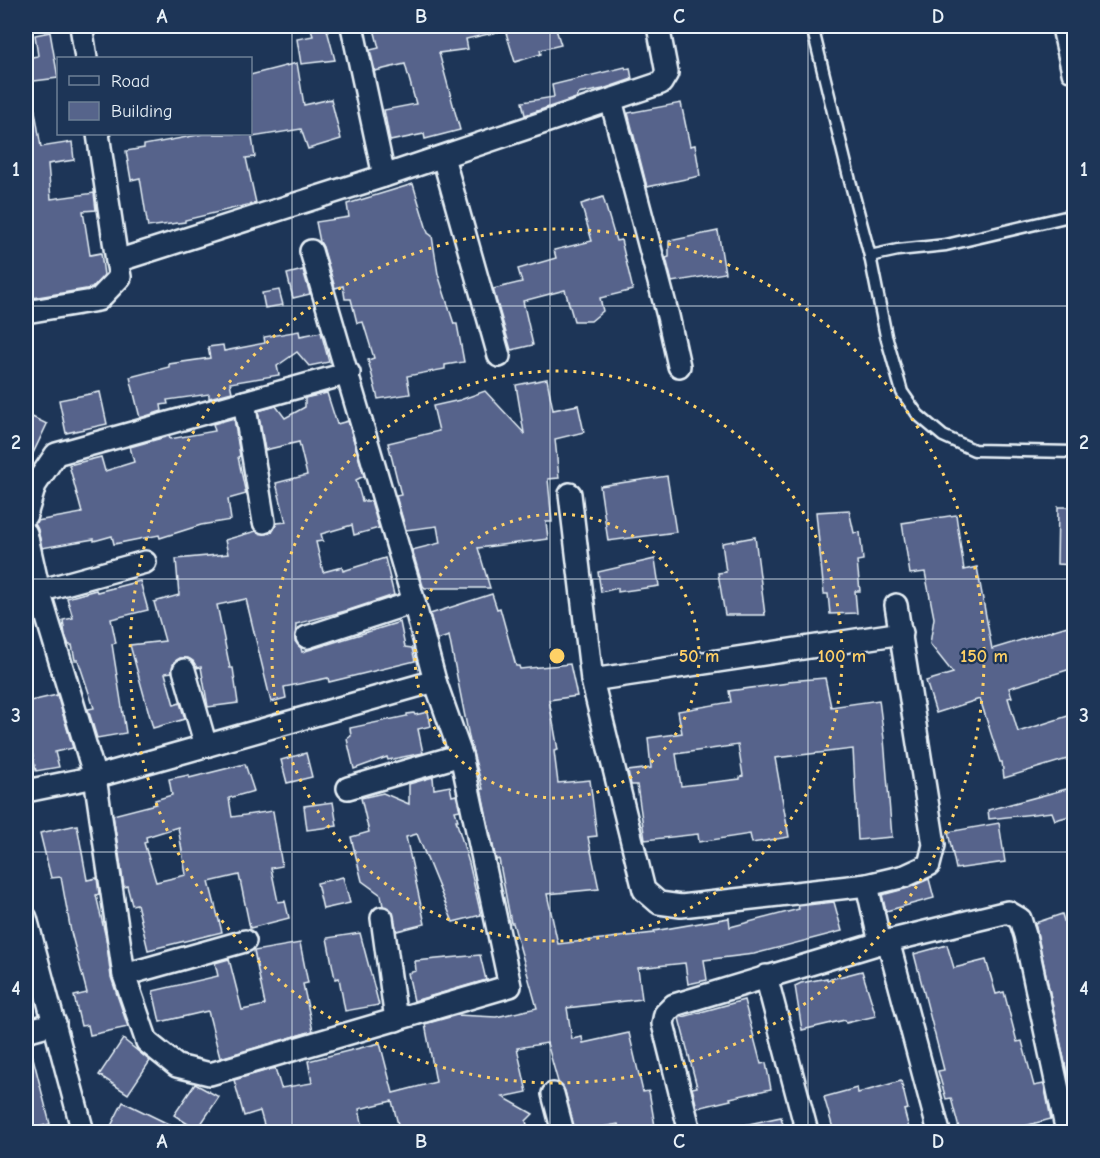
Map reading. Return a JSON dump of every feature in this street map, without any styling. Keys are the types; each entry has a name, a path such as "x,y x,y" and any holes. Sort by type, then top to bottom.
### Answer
{"street":[{"path":"81,26 86,57"},
{"path":"352,26 384,176"},
{"path":"117,261 443,157 661,83 668,73 658,26"},
{"path":"611,100 679,366"},
{"path":"26,312 98,300 120,277 98,135"},
{"path":"443,157 499,356"},
{"path":"26,533 39,591 95,777 124,975 147,1042 177,1066 210,1074 510,986 461,755 435,681 349,373 311,251"},
{"path":"26,515 36,485 56,454 349,373"},
{"path":"244,402 264,522"},
{"path":"570,494 592,681 644,890 659,903 681,906 867,885 905,876 929,865 934,845 896,605"},
{"path":"39,591 145,562"},
{"path":"307,637 414,602"},
{"path":"592,681 902,633"},
{"path":"184,670 206,746"},
{"path":"26,791 95,777 435,681"},
{"path":"348,788 461,755"},
{"path":"867,885 939,1132"},
{"path":"690,1132 663,1024 665,1014 674,1005 884,942 1008,912 1020,919 1025,935 1067,1132"},
{"path":"26,918 83,1132"},
{"path":"382,918 396,1020"},
{"path":"124,975 245,941"},
{"path":"766,976 807,1132"},
{"path":"26,1031 55,1023"},
{"path":"553,1094 563,1132"}],"lane":[{"path":"812,26 870,256 886,336 902,392 918,415 943,436 974,450 1074,452"},
{"path":"1057,26 1068,75"},
{"path":"870,256 898,250 946,245 1074,215"}],"building":[{"path":"310,26 326,26 335,60 301,64 297,39 313,36"},
{"path":"386,26 498,26 498,32 466,39 468,49 439,53 460,130 425,139 424,134 390,141 384,110 416,104 405,64 375,71 370,50 379,48 374,29"},
{"path":"504,26 555,26 561,45 540,50 541,54 515,62"},
{"path":"50,32 57,78 26,82 26,58 38,56 35,35"},
{"path":"297,63 304,105 331,99 341,139 308,149 301,129 252,137 255,157 246,158 256,203 185,220 185,222 148,227 140,178 131,180 126,151 144,148 144,145 198,135 252,135 252,74"},
{"path":"625,67 630,68 632,79 603,89 578,94 576,98 525,115 522,102 554,97 552,85"},
{"path":"681,103 690,146 695,145 700,176 647,187 628,113"},
{"path":"26,105 34,105 41,147 72,142 74,160 48,164 51,199 94,193 96,210 83,211 90,255 101,253 104,275 92,288 26,299 26,257 33,256 26,209"},
{"path":"413,184 428,233 432,236 438,274 454,324 457,324 464,362 445,365 445,369 407,376 410,394 378,399 368,360 374,358 363,322 357,323 351,299 345,299 343,286 335,288 316,222 349,217 347,204"},
{"path":"603,197 616,241 621,240 633,290 600,298 603,311 591,321 574,321 565,290 523,301 533,345 511,350 493,289 522,282 518,269 556,258 554,250 592,241 581,204"},
{"path":"718,231 725,273 672,282 666,258 669,257 669,241"},
{"path":"303,270 310,294 293,298 287,274"},
{"path":"279,290 283,305 265,308 262,293"},
{"path":"299,331 300,336 321,332 329,362 309,366 297,352 277,366 279,375 230,383 232,392 209,398 209,394 167,400 168,404 161,405 162,411 140,418 130,377 169,367 169,364 210,358 208,347 223,345 224,351 265,343 264,337"},
{"path":"547,379 553,410 578,405 584,432 555,439 559,478 548,479 552,522 546,522 548,539 478,548 490,588 425,588 412,550 440,543 437,526 406,530 396,496 401,495 388,443 439,431 433,406 485,391 524,433 516,385"},
{"path":"100,392 107,424 66,433 59,400"},
{"path":"327,393 337,424 348,421 364,476 356,480 362,501 371,501 379,528 354,535 352,525 321,534 323,541 316,542 323,572 342,567 343,571 385,558 394,595 296,624 295,641 302,652 400,622 405,647 412,648 415,661 329,682 328,678 284,687 286,698 271,702 246,599 217,605 230,668 233,668 238,703 208,707 201,667 197,668 188,658 180,658 174,662 172,672 165,673 174,705 180,703 185,719 153,728 130,645 165,641 154,602 179,595 176,559 228,554 225,540 256,531 267,534 273,531 277,523 286,522 276,483 307,475 299,442 265,450 258,411 276,406 285,418 305,407 305,398"},
{"path":"26,414 47,424 26,468"},
{"path":"234,418 240,456 238,457 246,494 228,499 231,520 201,525 160,538 159,535 114,544 112,536 94,541 94,539 42,548 35,524 37,521 82,513 69,465 101,457 105,471 134,462 130,447 169,436 170,439 215,431 213,424"},
{"path":"667,476 676,532 608,541 600,486"},
{"path":"1058,507 1074,507 1074,565 1057,564"},
{"path":"849,510 854,533 860,532 863,560 857,561 860,591 855,591 857,613 830,614 828,594 824,594 816,512"},
{"path":"956,515 964,570 977,567 992,649 1074,624 1074,668 1009,688 1012,697 1008,698 1018,732 1074,714 1074,757 1004,778 1002,762 1000,762 980,699 936,713 926,681 953,673 930,644 934,618 925,572 910,574 902,523"},
{"path":"755,537 765,615 725,615 718,573 726,572 722,543"},
{"path":"655,559 659,586 618,592 618,588 601,592 598,572"},
{"path":"140,581 148,610 111,619 116,643 112,644 126,733 97,738 88,709 94,708 78,660 75,660 72,645 69,645 65,635 63,620 73,618 67,598"},
{"path":"492,594 497,609 500,608 516,666 520,669 570,664 577,696 549,700 558,750 554,751 558,783 590,780 597,836 588,837 599,889 547,894 558,944 654,933 654,931 729,918 730,927 799,909 798,906 834,902 842,931 754,954 704,960 707,980 688,984 685,963 638,968 642,999 567,1008 572,1039 582,1037 583,1043 629,1033 643,1092 649,1091 656,1132 620,1132 618,1124 575,1132 565,1091 558,1082 547,1043 517,1048 527,1092 503,1097 533,1114 526,1121 529,1132 440,1132 439,1128 400,1132 392,1101 359,1109 364,1132 266,1132 260,1111 244,1116 234,1080 275,1068 281,1088 312,1083 308,1061 380,1043 393,1093 436,1082 425,1024 457,1015 496,1017 537,1008 513,923 511,923 499,859 496,860 481,789 483,789 470,742 449,636 437,640 430,614"},
{"path":"825,678 831,707 879,700 892,837 858,840 853,749 775,758 789,837 752,843 750,834 699,842 698,834 645,840 637,785 631,785 628,771 651,768 648,738 682,733 678,711 731,702 729,691 788,683 788,681","holes":["738,745 743,776 740,779 681,786 676,754"]},
{"path":"57,695 73,748 55,752 59,767 36,771 26,725 26,702"},
{"path":"428,712 431,726 418,729 423,753 388,760 387,757 354,769 347,739 351,736 350,728 407,716 407,714"},
{"path":"306,753 312,777 287,783 281,760"},
{"path":"245,764 254,791 229,798 232,817 273,811 282,866 271,868 278,902 285,901 289,918 250,928 239,875 209,882 222,932 148,950 137,904 132,905 127,886 124,887 113,815 156,804 155,800 172,795 169,779 189,775 189,778","holes":["178,827 186,875 156,882 144,843 147,842 146,837"]},
{"path":"433,777 434,789 450,786 452,796 456,795 460,810 455,811 458,820 456,820 481,915 453,922 417,834 406,837 425,924 397,931 392,911 383,906 381,895 362,881 351,837 369,832 361,798 383,793 409,804 409,784"},
{"path":"1074,787 1074,815 1055,820 1052,812 989,819 988,810"},
{"path":"333,802 337,826 307,830 304,806"},
{"path":"999,823 1005,862 956,869 948,832"},
{"path":"77,825 87,880 97,878 99,894 96,895 106,938 111,977 128,1027 90,1035 88,1025 81,1026 74,996 87,993 71,932 61,877 51,878 40,833"},
{"path":"343,877 350,903 323,909 317,883"},
{"path":"929,879 934,898 886,911 882,895"},
{"path":"1062,914 1074,954 1074,1106 1035,923"},
{"path":"360,933 379,1005 345,1011 339,978 335,979 327,938"},
{"path":"300,943 308,983 303,984 313,1031 220,1058 208,1011 160,1022 153,991 218,976 215,963 229,959 242,1010 265,1005 254,951"},
{"path":"947,945 954,968 986,960 996,994 1004,992 1017,1042 1022,1041 1034,1086 1044,1084 1051,1119 1001,1132 998,1129 984,1132 960,1132 951,1098 946,1099 938,1071 944,1070 914,954"},
{"path":"480,955 486,980 414,1001 408,973 416,971 415,961"},
{"path":"862,971 876,1016 846,1023 845,1020 802,1030 795,986"},
{"path":"744,1000 761,1064 766,1063 771,1089 697,1108 692,1088 697,1087 679,1018"},
{"path":"123,1039 150,1061 128,1094 99,1075"},
{"path":"31,1050 50,1124 26,1130 26,1051"},
{"path":"901,1081 908,1109 904,1110 910,1132 834,1132 824,1097 857,1088 858,1093"},
{"path":"195,1084 219,1097 197,1130 174,1115"},
{"path":"123,1102 185,1132 118,1132 110,1128"},
{"path":"781,1117 785,1132 740,1132 739,1126"}]}
